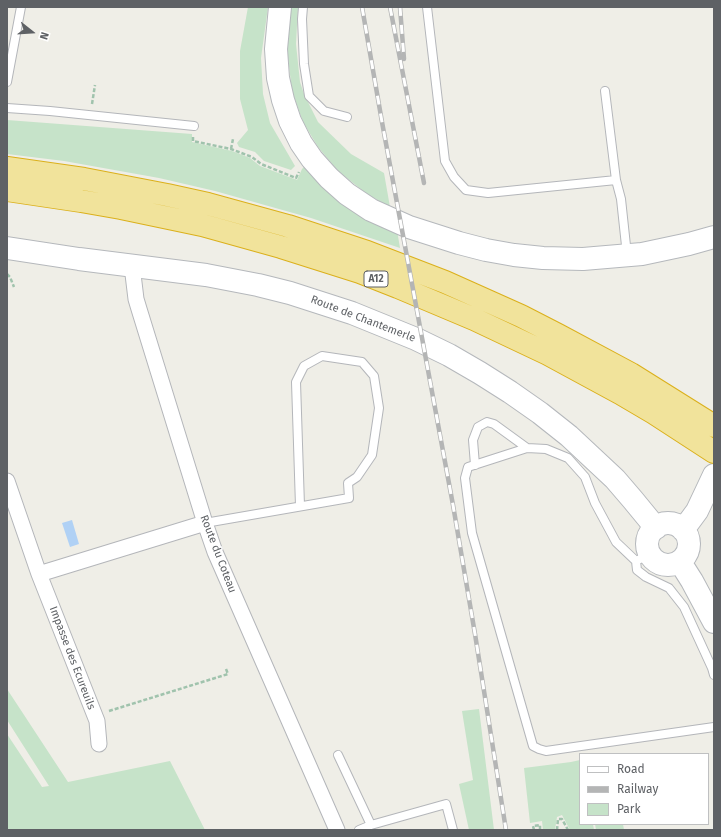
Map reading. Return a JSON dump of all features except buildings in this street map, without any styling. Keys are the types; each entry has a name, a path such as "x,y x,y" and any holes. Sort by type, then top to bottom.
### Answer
{"highway":[{"name":"A12","path":"7,168 98,182 208,204 288,226 374,255 445,282 558,334 631,374 714,426"},
{"name":"A12","path":"7,190 121,208 202,225 321,259 379,280 436,302 548,354 620,393 672,424 714,452"}],"street":[{"path":"280,7 276,49 278,78 290,122 301,143 312,159 329,178 347,194 371,210 409,227 458,243 514,255 543,258 584,259 628,256 665,250 714,236"},
{"name":"Route de Chantemerle","path":"7,248 212,276 258,285 352,312 416,339 449,355 480,373 540,413 569,436 615,479 656,528"},
{"name":"Route du Coteau","path":"132,266 139,310 215,552 337,830"},
{"path":"683,530 697,511 714,475"},
{"name":"Impasse des Ecureuils","path":"7,481 39,574 97,721 99,744"},
{"path":"39,574 205,523"},
{"path":"673,524 683,530 687,534 689,547 688,552 680,562 674,565 667,565 643,558 648,549 649,537 656,528 661,525 673,524"},
{"path":"680,562 714,622"}],"lane":[{"path":"7,82 21,7"},
{"path":"303,7 302,19 304,64 309,96 324,111 347,118"},
{"path":"427,7 445,161 454,177 466,190 488,193 616,180"},
{"path":"605,91 616,180 621,200 628,256"},
{"path":"7,108 194,126"},
{"path":"205,523 349,498 348,483 357,477 372,455 379,408 374,376 362,362 322,356 304,366 296,382 300,506"},
{"path":"527,448 494,424 487,422 478,427 473,440 471,466 465,478 472,533 533,746 539,750 546,751 714,727"},
{"path":"471,466 527,448 546,449 568,458 585,477 595,503 616,542 643,558 637,570 670,588 684,607 714,675"},
{"path":"338,755 371,825"},
{"path":"359,830 371,825 446,804 453,830"}],"path":[{"path":"90,116 95,85"},
{"path":"194,126 194,141 231,149 252,157 260,164 296,178 300,169"},
{"path":"231,149 233,139"},
{"path":"7,274 10,277 14,287"},
{"path":"108,711 228,674 226,669"},
{"path":"557,830 558,819 562,819 568,830"},
{"path":"534,829 533,826 540,825 540,830"}],"green space":[{"path":"248,7 268,7 261,58 263,94 270,123 295,166 291,170 264,161 255,152 239,147 237,143 248,130 240,99 240,51"},
{"path":"291,7 298,7 296,44 300,82 304,94 318,122 351,154 384,173 390,207 367,194 338,171 318,147 303,122 292,91 288,58 288,30"},
{"path":"7,120 192,134 192,142 232,151 250,158 260,166 297,180 302,169 306,165 397,230 400,248 311,218 215,191 159,178 64,161 7,154"},
{"path":"7,689 68,782 170,761 205,830 7,830 7,734 42,787 49,786 7,720"},
{"path":"479,709 494,830 469,830 459,784 473,780 462,711"},
{"path":"579,760 579,825 593,825 594,830 570,830 562,815 557,817 555,830 543,830 542,821 530,823 524,768"},
{"path":"595,825 623,825 624,830 596,830"}],"water":[{"path":"72,520 79,544 70,547 62,523"}],"railway":[{"path":"362,7 453,505 506,830"},
{"path":"390,7 424,183"},
{"path":"400,7 404,59"}]}
